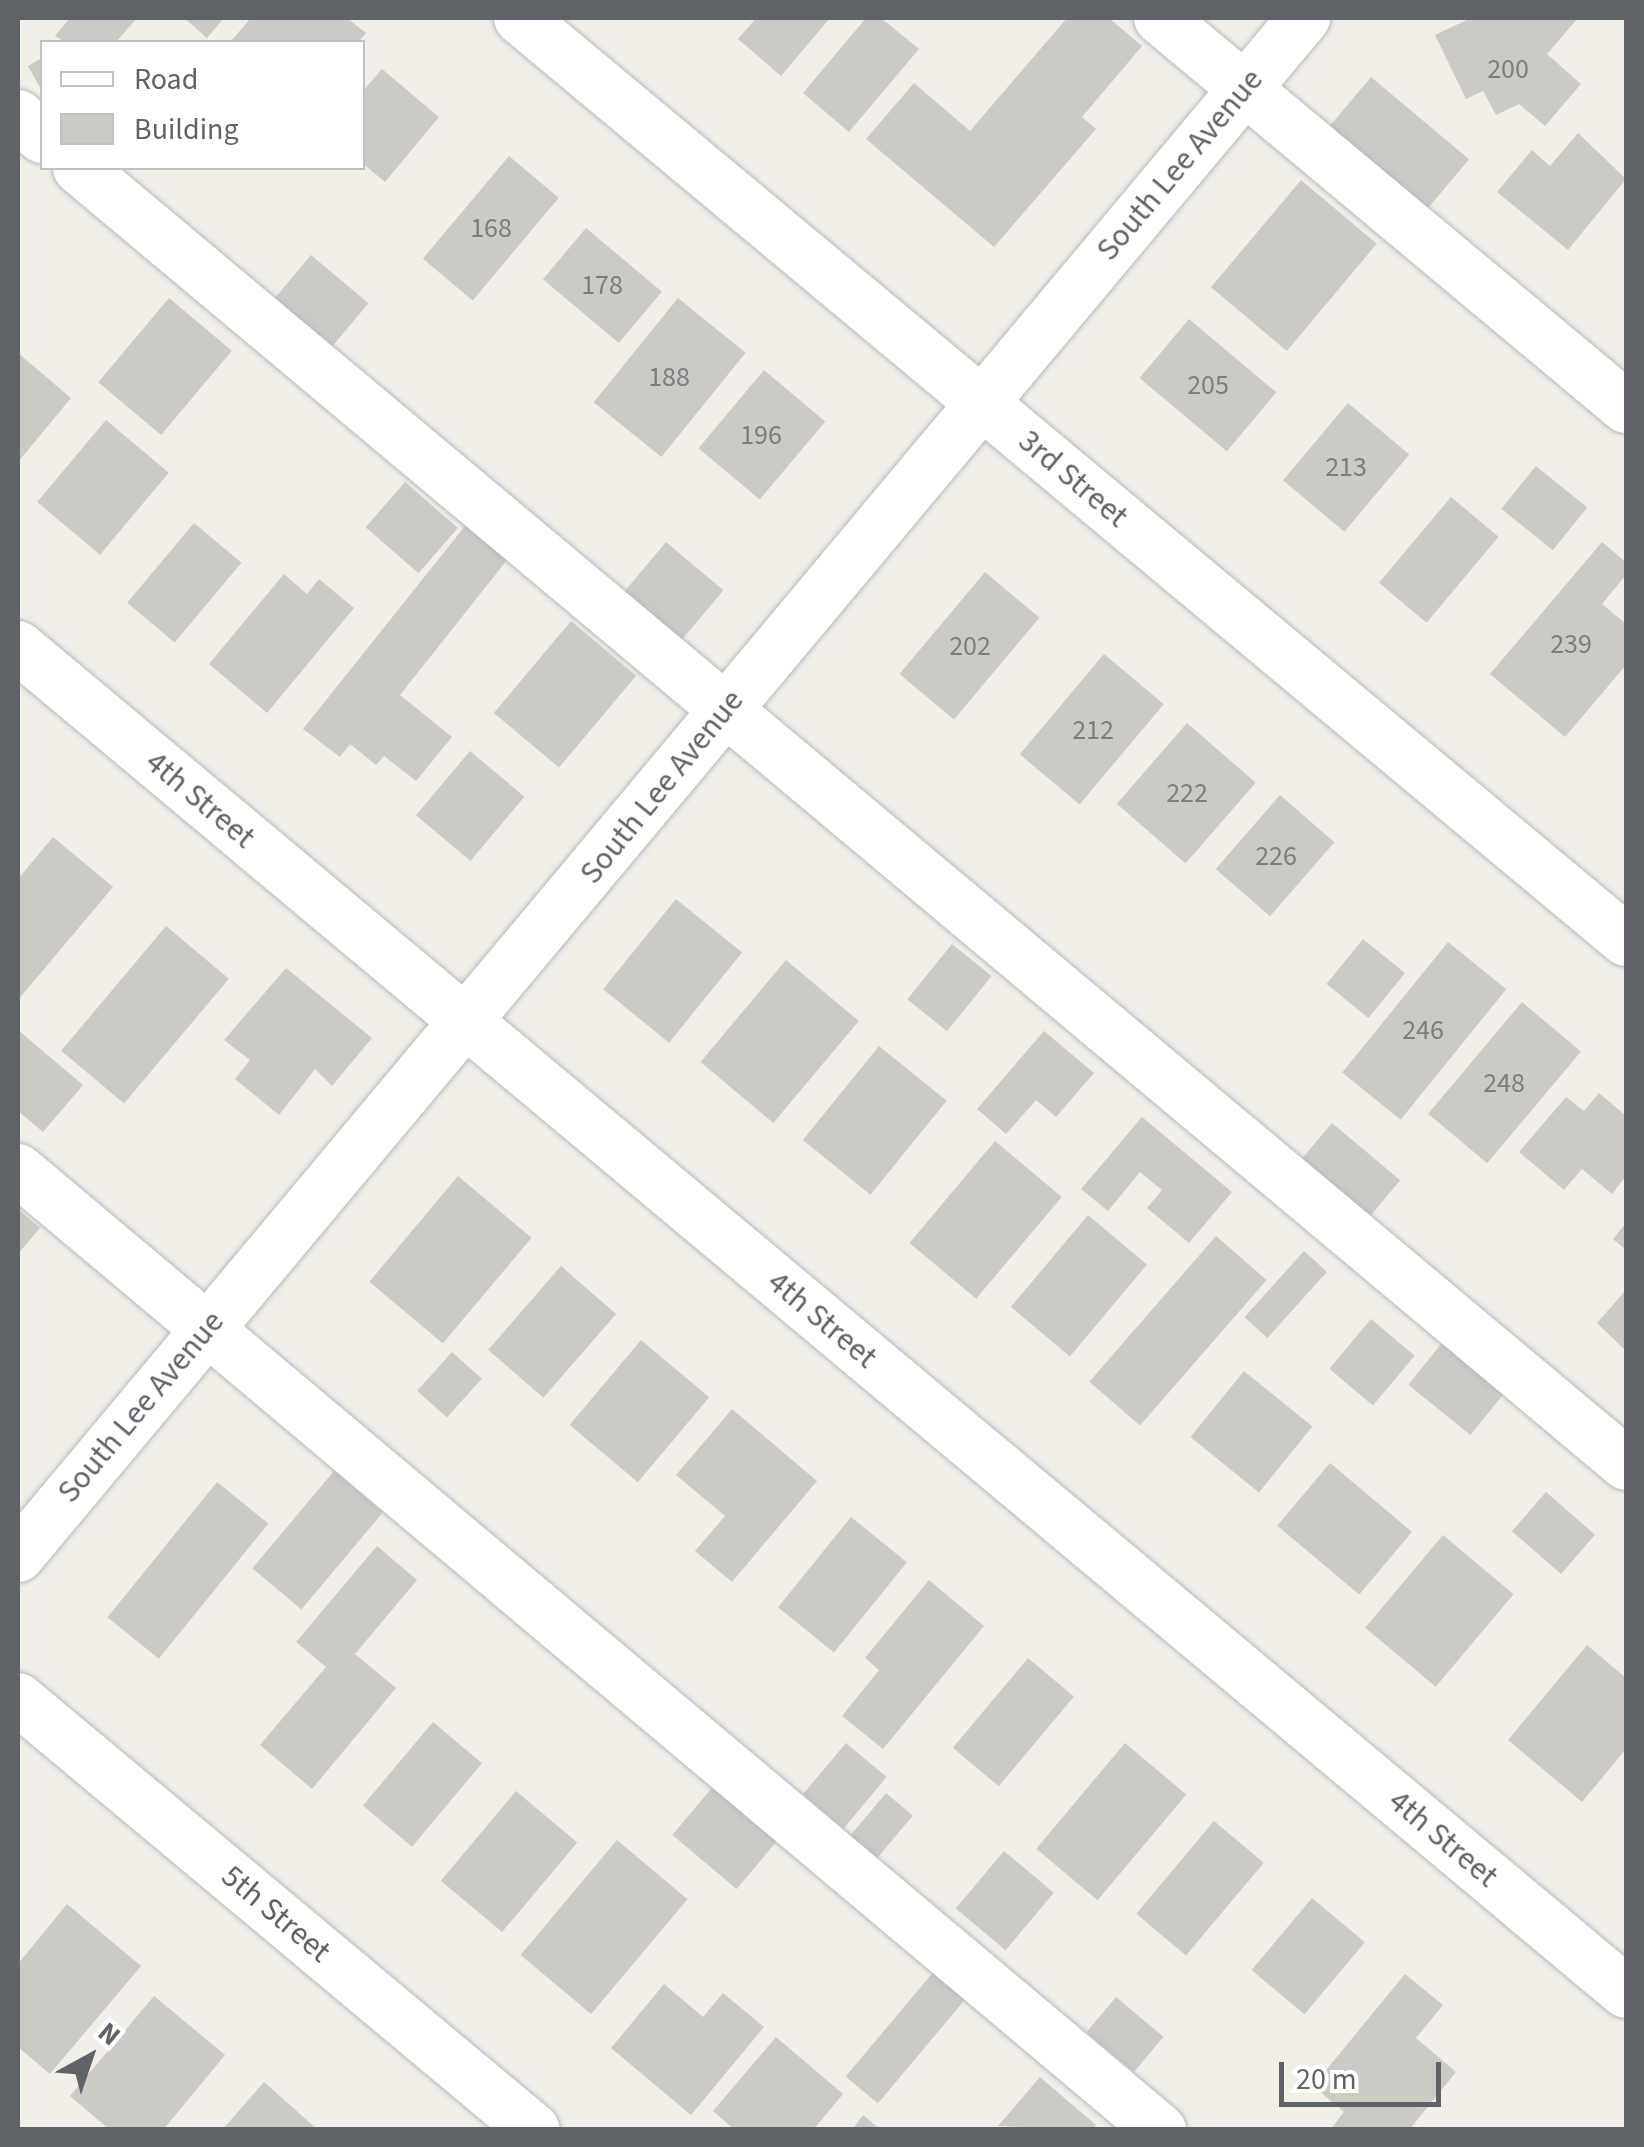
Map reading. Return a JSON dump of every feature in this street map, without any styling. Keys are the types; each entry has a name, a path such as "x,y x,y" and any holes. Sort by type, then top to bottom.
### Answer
{"street":[{"name":"3rd Street","path":"520,18 1626,940"},
{"path":"1160,18 1626,407"},
{"name":"South Lee Avenue","path":"18,1556 466,1023 978,401 1304,18"},
{"path":"18,116 40,135"},
{"path":"81,170 1626,1464"},
{"name":"4th Street","path":"18,647 1626,1992"},
{"path":"18,1170 1160,2130"},
{"name":"5th Street","path":"18,1699 534,2130"}],"building":[{"path":"70,18 137,18 118,40 62,40 55,36"},
{"path":"184,18 224,18 207,38"},
{"path":"251,18 347,18 366,33 360,40 232,40"},
{"path":"756,18 830,18 781,76 738,39"},
{"path":"866,18 881,18 919,49 849,132 803,93"},
{"path":"1067,18 1109,18 1142,46 1082,117 1096,129 994,247 866,139 914,83 970,131"},
{"path":"1471,18 1578,18 1547,54 1581,84 1545,126 1519,104 1496,115 1483,91 1466,99 1435,35"},
{"path":"40,59 40,87 28,66"},
{"path":"382,69 439,117 385,182 365,165 365,89"},
{"path":"1371,77 1469,159 1426,211 1328,128"},
{"path":"1578,133 1626,179 1568,250 1497,192 1532,150 1550,166"},
{"path":"509,156 559,198 473,300 423,259"},
{"path":"1301,180 1377,244 1287,351 1211,287"},
{"path":"586,228 662,292 619,343 543,279"},
{"path":"311,255 368,303 331,348 273,300"},
{"path":"169,298 232,351 161,435 98,382"},
{"path":"678,298 746,353 661,457 594,402"},
{"path":"1189,319 1276,392 1227,451 1140,378"},
{"path":"18,353 71,398 18,462"},
{"path":"764,370 825,421 760,500 698,448"},
{"path":"1348,403 1409,454 1344,532 1283,480"},
{"path":"106,420 169,473 100,555 37,502"},
{"path":"1536,466 1587,508 1553,550 1501,509"},
{"path":"405,482 458,528 418,573 366,527"},
{"path":"1451,497 1498,537 1427,623 1379,583"},
{"path":"469,521 511,555 400,695 452,737 416,781 384,756 376,765 350,744 340,757 303,729"},
{"path":"194,523 241,563 175,643 127,603"},
{"path":"666,542 723,590 682,640 624,592"},
{"path":"1602,542 1626,562 1626,575 1602,604 1626,624 1626,665 1565,737 1490,674"},
{"path":"985,572 1039,618 954,720 900,674"},
{"path":"284,574 307,594 319,579 354,608 267,713 209,664"},
{"path":"571,621 636,676 559,768 494,713"},
{"path":"1104,654 1164,704 1080,804 1020,754"},
{"path":"1187,723 1256,783 1185,863 1117,804"},
{"path":"470,751 524,797 470,861 416,815"},
{"path":"1280,795 1334,842 1270,916 1216,869"},
{"path":"53,837 113,887 18,1000 18,879"},
{"path":"676,899 742,952 669,1043 603,989"},
{"path":"166,926 229,979 124,1104 61,1051"},
{"path":"1363,939 1405,973 1368,1018 1326,984"},
{"path":"1448,942 1506,989 1401,1120 1342,1073"},
{"path":"952,944 992,976 947,1031 907,999"},
{"path":"786,960 859,1021 773,1123 701,1062"},
{"path":"286,968 372,1038 332,1086 315,1069 279,1115 235,1079 250,1060 224,1040"},
{"path":"1522,1002 1581,1051 1487,1163 1428,1114"},
{"path":"18,1030 83,1085 43,1132 18,1111"},
{"path":"1044,1031 1094,1073 1056,1117 1036,1100 1006,1134 977,1109"},
{"path":"879,1046 947,1101 870,1195 803,1140"},
{"path":"1599,1093 1626,1116 1626,1176 1612,1194 1582,1169 1564,1190 1519,1152 1566,1097 1584,1111"},
{"path":"1142,1117 1232,1192 1189,1243 1147,1208 1162,1190 1140,1172 1108,1211 1081,1189"},
{"path":"1332,1123 1400,1180 1371,1215 1302,1158"},
{"path":"995,1141 1062,1197 976,1299 910,1243"},
{"path":"458,1176 532,1238 443,1343 369,1282"},
{"path":"18,1209 40,1228 18,1254"},
{"path":"1088,1215 1147,1264 1070,1356 1011,1307"},
{"path":"1626,1223 1626,1250 1613,1239"},
{"path":"1216,1236 1267,1280 1140,1426 1089,1382"},
{"path":"1304,1251 1327,1272 1267,1338 1244,1317"},
{"path":"561,1266 616,1314 543,1398 488,1350"},
{"path":"1626,1290 1626,1351 1597,1323"},
{"path":"1371,1319 1415,1356 1373,1405 1329,1369"},
{"path":"1446,1338 1508,1388 1470,1435 1408,1385"},
{"path":"641,1340 709,1397 638,1482 570,1425"},
{"path":"452,1352 482,1379 447,1417 417,1391"},
{"path":"1244,1371 1312,1426 1259,1492 1191,1437"},
{"path":"732,1409 817,1481 732,1582 695,1551 725,1516 676,1475"},
{"path":"1330,1463 1412,1532 1359,1595 1277,1526"},
{"path":"334,1471 383,1512 301,1609 252,1568"},
{"path":"217,1482 268,1524 159,1659 107,1617"},
{"path":"1546,1492 1595,1535 1561,1574 1512,1531"},
{"path":"851,1517 907,1562 834,1652 778,1607"},
{"path":"1443,1535 1513,1594 1436,1687 1365,1628"},
{"path":"377,1546 417,1580 355,1654 396,1688 312,1789 260,1745 326,1667 296,1642"},
{"path":"929,1580 984,1626 883,1749 842,1716 879,1670 865,1658"},
{"path":"1587,1645 1626,1678 1626,1749 1582,1802 1508,1740"},
{"path":"1028,1658 1074,1697 999,1786 953,1748"},
{"path":"433,1722 482,1763 412,1847 363,1805"},
{"path":"846,1743 887,1777 844,1828 803,1794"},
{"path":"1125,1743 1186,1794 1098,1900 1036,1849"},
{"path":"716,1783 780,1837 737,1889 672,1835"},
{"path":"516,1791 577,1842 502,1932 441,1881"},
{"path":"886,1793 913,1815 876,1859 849,1837"},
{"path":"1214,1821 1264,1863 1186,1955 1136,1914"},
{"path":"617,1840 687,1899 591,2014 521,1955"},
{"path":"1004,1851 1054,1893 1006,1950 956,1908"},
{"path":"1312,1898 1365,1942 1304,2014 1252,1970"},
{"path":"67,1904 141,1966 50,2074 18,2047 18,1964"},
{"path":"935,1970 967,1997 878,2103 846,2076"},
{"path":"1405,1974 1443,2005 1416,2038 1456,2072 1409,2130 1330,2130 1344,2112 1313,2086"},
{"path":"664,1984 703,2017 723,1993 764,2027 691,2115 611,2048"},
{"path":"154,1996 225,2055 163,2130 110,2130 70,2096"},
{"path":"1116,1997 1163,2037 1134,2072 1086,2032"},
{"path":"776,2037 843,2094 813,2130 735,2130 713,2111"},
{"path":"1040,2077 1096,2125 1092,2130 998,2126"},
{"path":"264,2082 318,2130 222,2130"},
{"path":"863,2115 881,2130 852,2130"}]}
